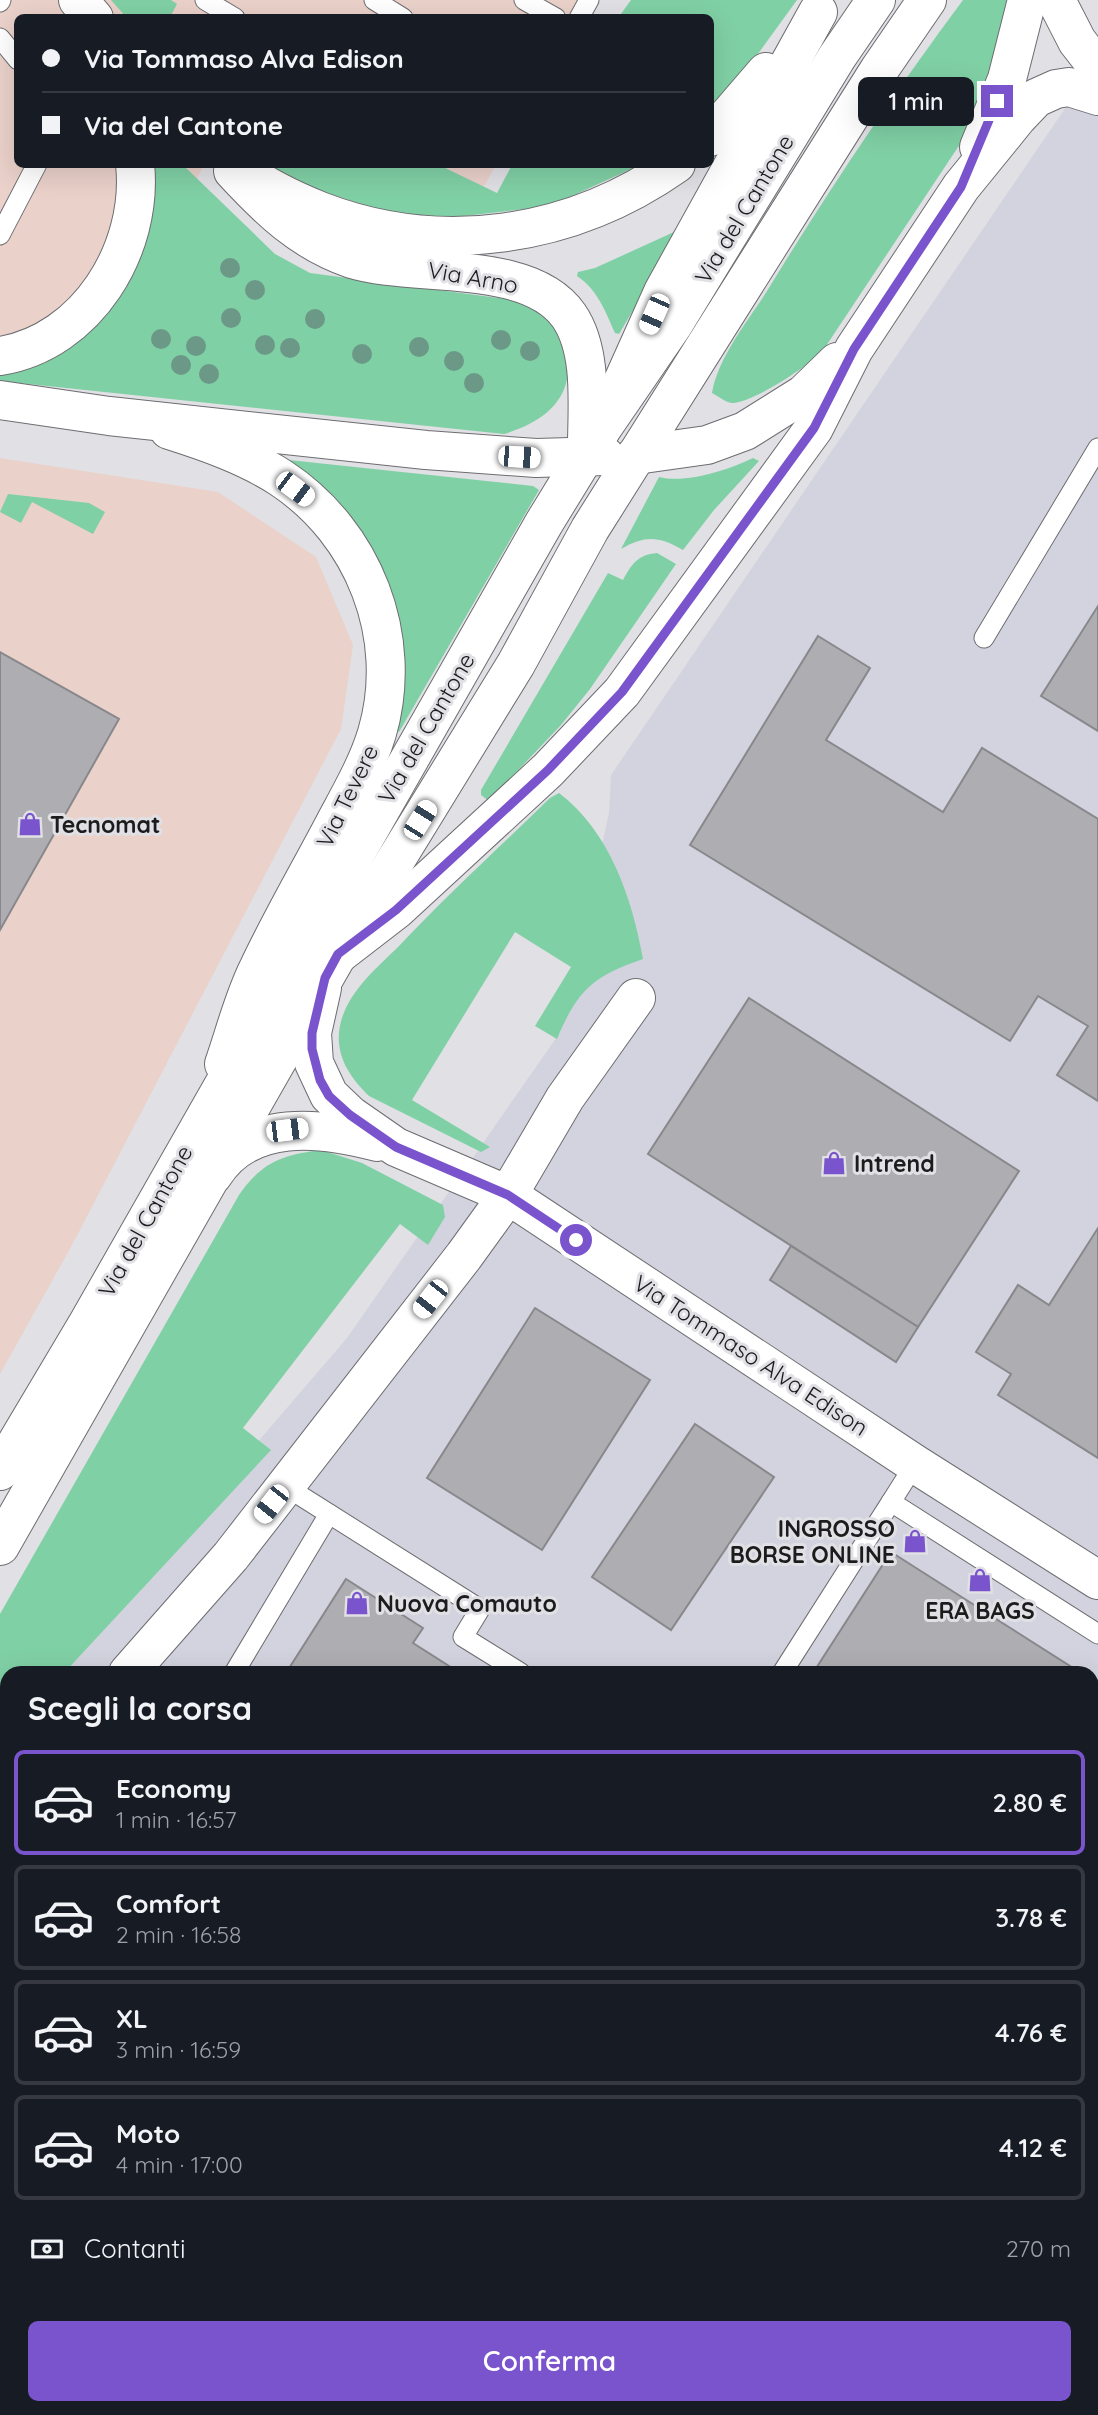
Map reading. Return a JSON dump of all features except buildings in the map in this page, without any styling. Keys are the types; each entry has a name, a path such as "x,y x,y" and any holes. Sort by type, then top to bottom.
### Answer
{"main road":[{"path":"78,0 90,14"},
{"name":"Via del Cantone","path":"0,1471 88,1323 525,555 594,443 673,325 837,57 876,0"},
{"name":"Via del Cantone","path":"3,1542 332,966 516,664 590,529 927,0"},
{"name":"Via del Cantone","path":"961,187 1007,79 1027,0"},
{"path":"1056,0 1077,41 1098,68"},
{"path":"594,443 663,292 822,6"},
{"path":"714,132 822,6"},
{"name":"Via del Cantone","path":"332,966 548,770 622,692 814,428 854,349 961,187 1036,98 1069,87 1098,96"},
{"path":"0,356 37,345 60,331 79,317 109,281 121,257 130,226 135,196 135,168"},
{"name":"Via Arno","path":"231,168 262,202 300,235 354,259 519,281 554,300 569,317 581,343 594,443 590,529"},
{"path":"242,168 298,202 369,227 431,236 469,236 500,234 577,217 635,191 670,168"},
{"name":"Via del Cantone","path":"636,455 707,445 745,431 804,394 829,368 854,349"},
{"name":"Via Tevere","path":"0,400 109,416 426,450 536,458 594,443 636,455"},
{"name":"Via Tevere","path":"109,416 214,445 280,478 311,502 348,545 362,569 373,592 385,642 386,678 376,735 361,774 256,971 212,1102"},
{"name":"Via Tommaso Alva Edison","path":"332,966 312,1033 314,1063 320,1080 339,1106 396,1147"},
{"path":"134,1666 231,1556 508,1195 557,1109 636,998"},
{"name":"Via Tommaso Alva Edison","path":"209,1180 222,1160 251,1142 287,1130 327,1130 396,1147 508,1195 915,1464 1098,1580"}],"lane":[{"path":"205,0 228,14"},
{"path":"374,0 397,14"},
{"path":"524,0 549,14"},
{"path":"0,38 14,55"},
{"path":"0,234 35,168"},
{"path":"984,638 1098,448"},
{"path":"786,1666 915,1464"},
{"path":"285,1486 480,1609 463,1637 510,1666"},
{"path":"891,1503 1098,1634"},
{"path":"238,1666 329,1514"}],"shaded area":[{"path":"0,0 588,0 580,14 14,14 14,168 202,168 132,302 0,389"},
{"path":"1098,60 1098,1666 65,1666 347,1338 561,1031 609,813 611,775"},
{"path":"397,168 494,168 471,209"},
{"path":"0,458 218,492 316,557 353,645 341,729 71,1247 0,1374"}],"green space":[{"path":"111,0 171,0 177,4 172,14 123,14"},
{"path":"631,0 797,0 728,95 714,108 714,14 621,14"},
{"path":"963,0 1007,0 982,111 822,352 779,383 741,402 732,403 712,393 720,366 735,340 862,143"},
{"path":"148,168 186,168 275,254 310,273 513,300 533,306 556,327 568,365 567,380 555,404 533,422 504,434 0,381 0,370 64,344"},
{"path":"273,168 445,168 497,193 510,168 633,168 550,206 438,219 376,209 312,188"},
{"path":"674,232 677,236 619,334 615,333 600,302 577,276 578,272 595,268"},
{"path":"753,458 759,461 714,510 683,550 667,542 652,539 637,541 621,549 659,477 694,477 732,467"},
{"path":"289,460 533,486 539,490 399,732 392,728 402,683 288,467"},
{"path":"8,494 89,503 105,512 93,534 32,502 21,523 0,512"},
{"path":"657,553 676,564 590,689 561,725 489,801 481,795 481,790 608,573 623,580 636,561"},
{"path":"559,793 592,827 616,868 632,913 643,959 611,972 589,987 564,1022 557,1039 535,1026 571,967 515,932 412,1100 490,1147 481,1152 369,1096 354,1079 343,1060 340,1027 348,1005 368,977 474,871 550,798"},
{"path":"321,1150 362,1163 443,1205 445,1217 428,1245 400,1224 243,1428 271,1450 70,1666 0,1666 0,1614 239,1195 265,1168 295,1154"}],"place":[{"name":"Tecnomat","path":"30,824"},
{"name":"Intrend","path":"834,1163"},
{"name":"INGROSSO BORSE ONLINE","path":"915,1541"},
{"name":"ERA BAGS","path":"980,1580"},
{"name":"Nuova Comauto","path":"357,1603"}],"route":[{"path":"576,1240 508,1195 396,1147 350,1115 329,1096 320,1080 312,1049 312,1033 325,978 338,954 396,910 548,770 622,692 814,428 854,349 961,187 986,133 997,101"}]}
